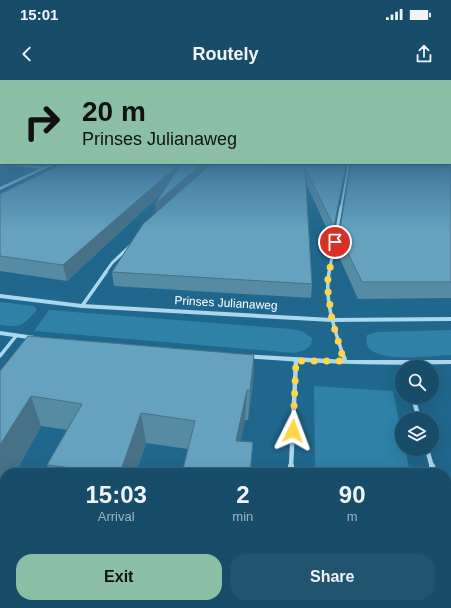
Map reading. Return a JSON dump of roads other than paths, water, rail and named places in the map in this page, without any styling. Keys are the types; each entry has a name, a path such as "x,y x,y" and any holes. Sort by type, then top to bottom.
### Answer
{"street":[{"path":"0,189 15,182"},
{"path":"344,361 332,320 327,284 345,182"},
{"path":"82,306 112,263 134,242"},
{"name":"Prinses Julianaweg","path":"0,296 82,306 332,320 451,318"},
{"path":"0,333 40,338"},
{"path":"0,356 16,336"},
{"path":"234,355 296,361 344,361 395,364"},
{"path":"291,468 296,361"},
{"path":"439,363 451,362"},
{"path":"429,456 433,468"}]}
